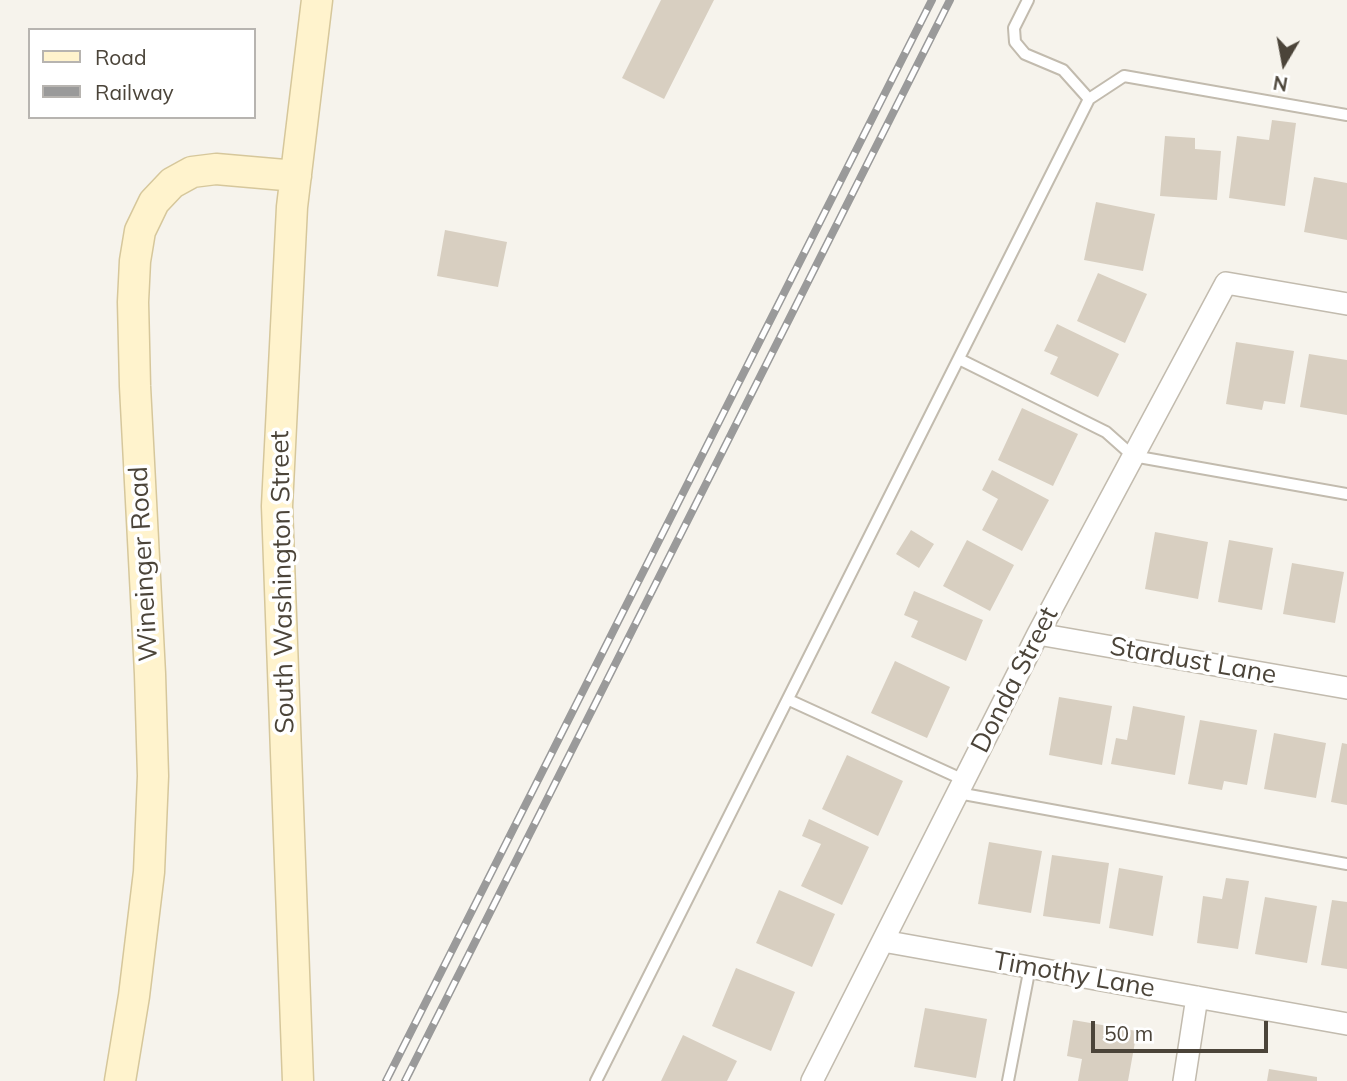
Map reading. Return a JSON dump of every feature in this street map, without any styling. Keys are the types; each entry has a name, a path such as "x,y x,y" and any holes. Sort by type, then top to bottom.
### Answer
{"main road":[{"name":"South Washington Street","path":"298,1081 277,506 292,207 317,0"},
{"name":"Wineinger Road","path":"120,1081 134,996 149,872 153,776 135,374 135,261 140,231 154,202 172,183 192,172 216,169 296,176"}],"street":[{"name":"Donda Street","path":"812,1081 1038,634 1226,283 1347,304"},
{"name":"Stardust Lane","path":"1038,634 1347,688"},
{"name":"Timothy Lane","path":"883,941 1347,1024"},
{"path":"1184,1081 1197,997"}],"lane":[{"path":"1028,0 1014,28 1015,42 1026,54 1063,70 1088,100"},
{"path":"596,1081 1088,100 1124,76 1347,115"},
{"path":"959,359 1106,432 1133,456 1347,494"},
{"path":"789,700 961,787 1347,864"},
{"path":"1008,1081 1030,967"}],"building":[{"path":"661,0 714,0 664,99 622,78"},
{"path":"1272,120 1296,123 1285,206 1229,198 1237,136 1269,140"},
{"path":"1165,136 1195,138 1195,149 1221,151 1217,200 1160,196"},
{"path":"1314,177 1347,183 1347,240 1304,232"},
{"path":"1096,202 1155,214 1143,271 1084,260"},
{"path":"445,230 507,242 498,287 437,276"},
{"path":"1098,273 1147,294 1125,343 1077,321"},
{"path":"1057,324 1119,354 1098,397 1050,374 1058,357 1044,351"},
{"path":"1236,342 1294,351 1285,404 1264,401 1262,410 1226,404"},
{"path":"1309,354 1347,360 1347,415 1300,407"},
{"path":"1022,408 1078,434 1053,486 998,460"},
{"path":"992,470 1049,500 1022,551 982,530 998,499 982,490"},
{"path":"911,530 934,544 919,568 896,554"},
{"path":"1155,532 1208,542 1198,599 1145,589"},
{"path":"967,540 1014,565 990,611 943,586"},
{"path":"1229,540 1273,548 1262,610 1218,602"},
{"path":"1292,563 1344,572 1335,623 1283,614"},
{"path":"914,591 983,620 966,661 911,637 918,621 904,615"},
{"path":"895,661 950,687 927,738 871,713"},
{"path":"1059,697 1112,706 1102,765 1049,755"},
{"path":"1133,706 1185,716 1175,775 1111,764 1116,738 1127,740"},
{"path":"1200,720 1257,730 1247,785 1224,781 1222,790 1188,784"},
{"path":"1274,733 1326,743 1316,798 1264,789"},
{"path":"1342,743 1347,744 1347,805 1331,802"},
{"path":"847,755 903,781 878,836 822,809"},
{"path":"809,819 869,847 842,905 801,886 821,844 802,836"},
{"path":"989,842 1042,851 1031,913 978,904"},
{"path":"1052,855 1109,863 1100,924 1043,916"},
{"path":"1119,868 1163,876 1153,936 1109,928"},
{"path":"1226,878 1249,881 1238,949 1197,943 1203,896 1222,899"},
{"path":"779,890 835,914 812,967 756,943"},
{"path":"1265,897 1317,906 1307,963 1255,954"},
{"path":"1332,900 1347,902 1347,969 1321,965"},
{"path":"736,968 795,992 771,1051 712,1026"},
{"path":"925,1008 987,1019 976,1078 914,1067"},
{"path":"1073,1020 1137,1031 1128,1081 1078,1081 1082,1059 1067,1056"},
{"path":"683,1035 737,1061 727,1081 661,1081"},
{"path":"1269,1069 1317,1077 1317,1081 1267,1081"}],"railway":[{"path":"386,1081 932,0"},
{"path":"405,1081 950,0"}]}
